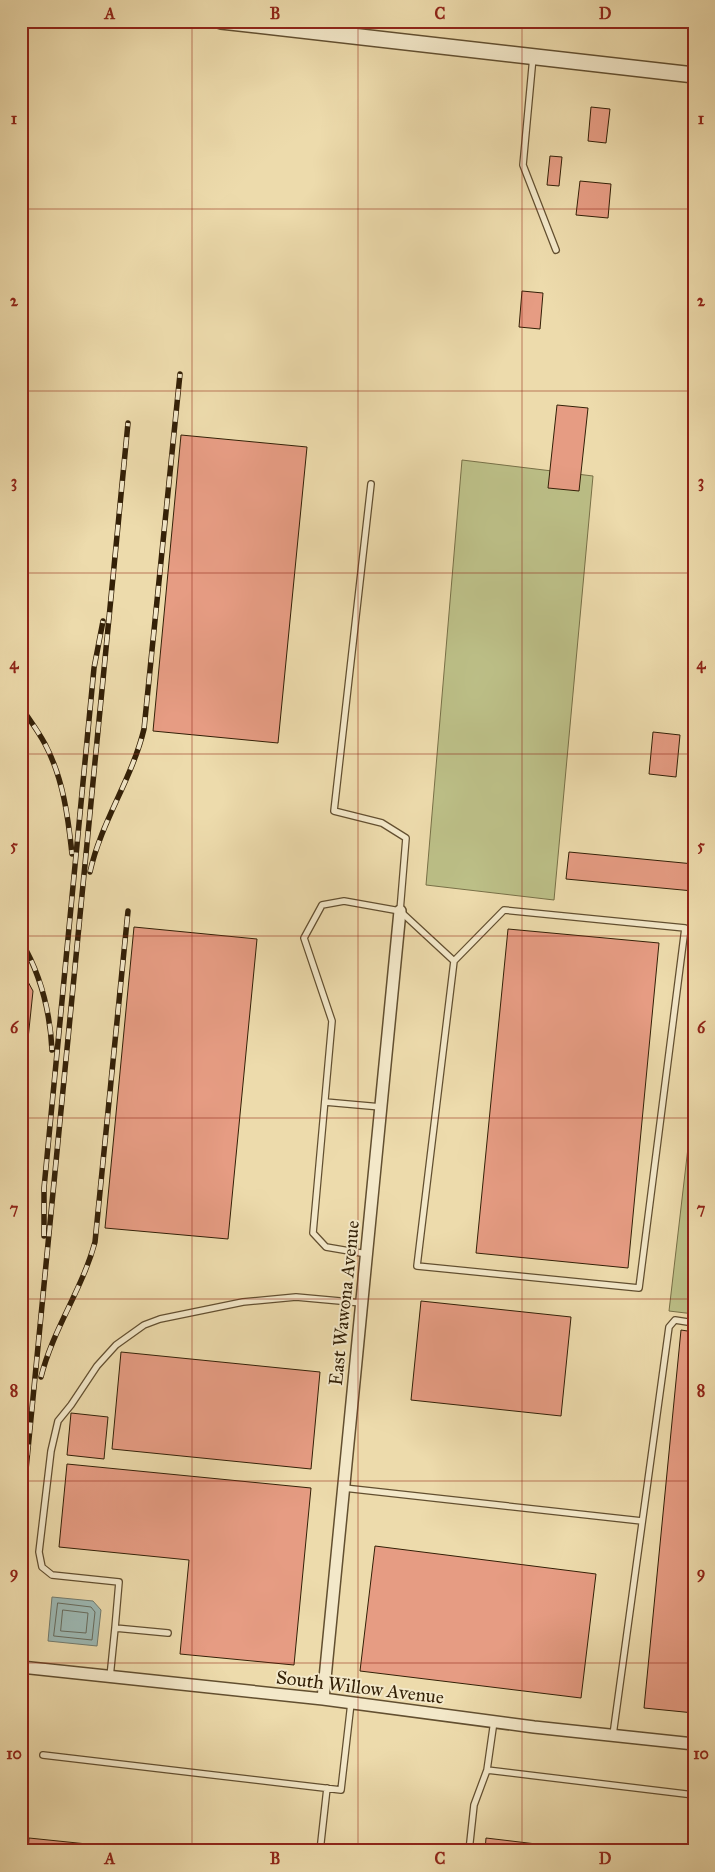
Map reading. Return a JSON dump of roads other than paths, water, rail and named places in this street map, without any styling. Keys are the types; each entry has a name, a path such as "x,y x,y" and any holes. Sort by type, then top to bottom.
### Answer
{"street":[{"path":"220,21 694,75"},
{"name":"East Wawona Avenue","path":"323,1699 400,910"},
{"name":"South Willow Avenue","path":"21,1667 323,1699 694,1744"}],"lane":[{"path":"533,57 523,165 556,250"},
{"path":"371,484 334,811 382,823 406,838 400,910"},
{"path":"367,1254 326,1247 313,1233 332,1021 304,938 322,905 344,901 400,910 454,960"},
{"path":"504,910 684,928 639,1288 417,1266 454,960 504,910"},
{"path":"325,1102 381,1107"},
{"path":"110,1677 119,1582 52,1575 42,1566 39,1552 51,1451 58,1420 71,1405 97,1366 116,1345 144,1325 160,1319 243,1302 276,1298 296,1297 362,1303"},
{"path":"613,1735 669,1327 675,1320 694,1323"},
{"path":"344,1488 642,1520"},
{"path":"115,1628 168,1633"},
{"path":"43,1755 341,1790 351,1703"},
{"path":"469,1851 474,1805 487,1770 494,1721"},
{"path":"487,1770 694,1795"},
{"path":"320,1851 327,1788"}],"water":[{"path":"52,1597 93,1601 101,1610 97,1646 48,1641"}],"railway":[{"path":"90,872 101,836 132,765 144,729 180,374"},
{"path":"21,1521 128,423"},
{"path":"44,1236 44,1188 94,668 103,621"},
{"path":"21,707 45,744 56,770 66,811 72,854"},
{"path":"41,1377 46,1359 83,1277 95,1242 128,911"},
{"path":"21,941 34,967 47,1007 52,1050"},
{"path":"21,1314 24,1282"}]}
